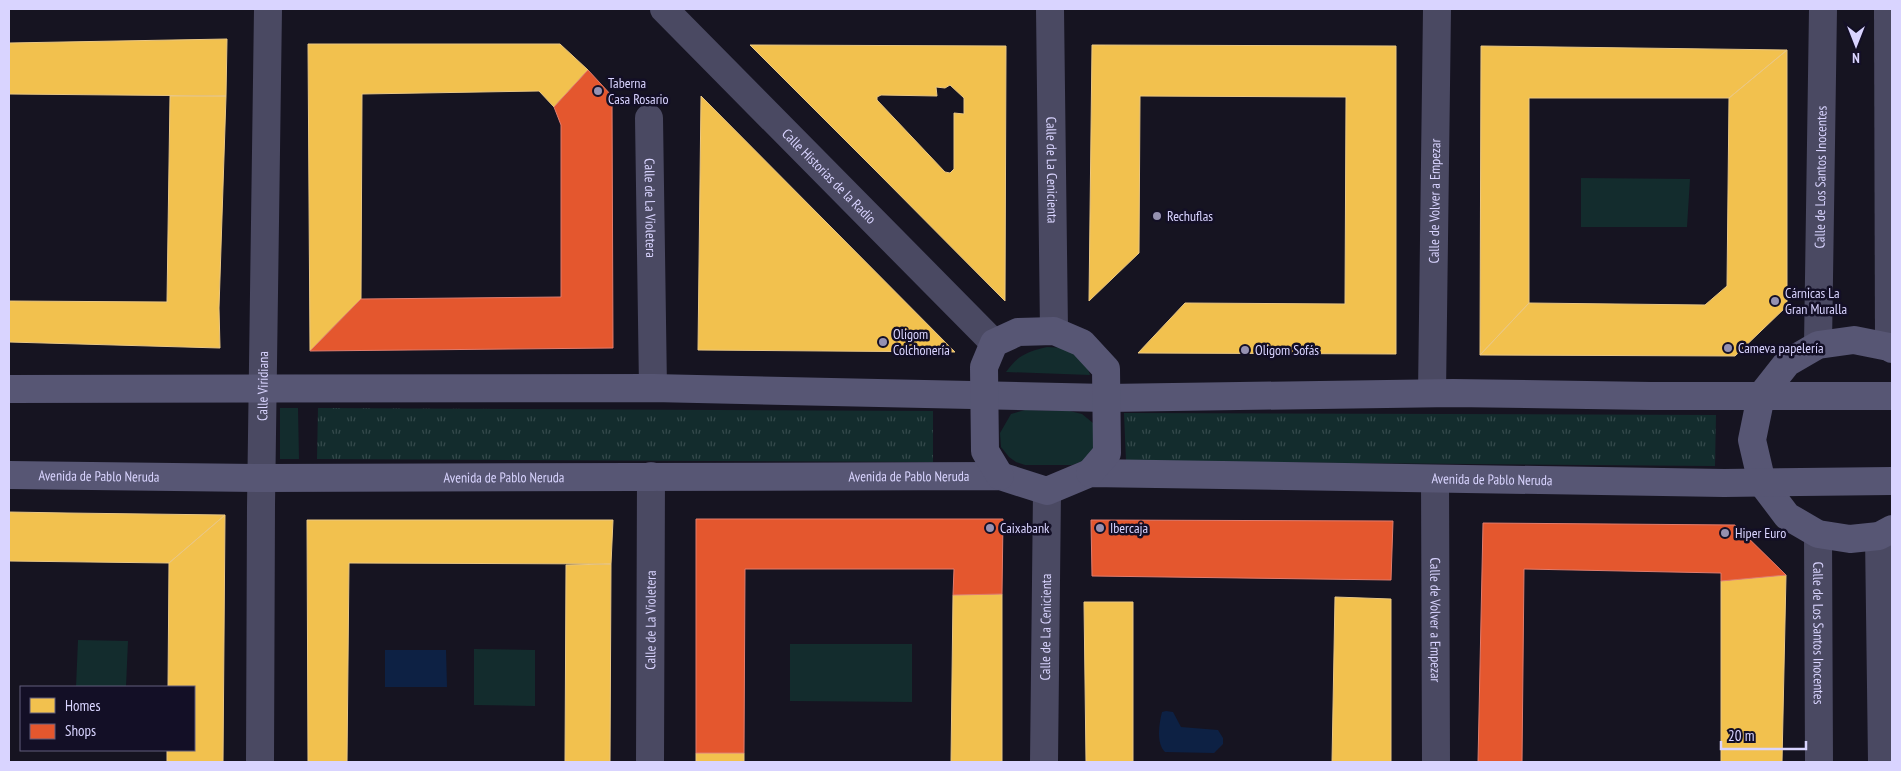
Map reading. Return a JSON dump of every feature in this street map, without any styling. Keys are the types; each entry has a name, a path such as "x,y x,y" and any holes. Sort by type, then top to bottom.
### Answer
{"main road":[{"name":"Avenida de Pablo Neruda","path":"994,343 1018,332 1054,331 1082,343 1106,369 1107,452 1090,473"},
{"path":"1886,532 1850,539 1818,534 1787,516 1762,484 1752,440 1761,396 1788,363 1818,345 1854,340 1890,348"},
{"path":"994,343 984,367 985,451 1000,476"},
{"path":"9,389 653,388 1107,398 1432,394 1892,396"},
{"name":"Avenida de Pablo Neruda","path":"9,475 262,478 1000,476 1047,491 1090,473 1762,484 1892,482"}],"street":[{"name":"Calle Viridiana","path":"260,762 268,9"},
{"name":"Calle Historias de la Radio","path":"664,9 994,343"},
{"name":"Calle de La Cenicienta","path":"1050,9 1054,331"},
{"name":"Calle de Volver a Empezar","path":"1432,394 1437,9"},
{"path":"1812,9 1830,9"},
{"name":"Calle de Los Santos Inocentes","path":"1818,345 1823,9"},
{"path":"1888,9 1890,348"},
{"name":"Calle de La Violetera","path":"648,118 653,388"},
{"name":"Calle de La Violetera","path":"650,762 651,476"},
{"name":"Calle de Volver a Empezar","path":"1435,479 1436,762"},
{"name":"Calle de La Cenicienta","path":"1044,762 1047,491"},
{"path":"1882,762 1886,532"},
{"name":"Calle de Los Santos Inocentes","path":"1818,534 1819,762"}],"green space":[{"path":"1581,178 1690,179 1687,227 1581,227"},
{"path":"1047,347 1066,348 1086,363 1090,375 1006,372 1024,355"},
{"path":"280,408 298,408 299,459 280,459"},
{"path":"318,408 933,411 933,462 317,459"},
{"path":"1025,410 1070,411 1082,414 1093,423 1094,450 1086,460 1072,465 1025,465 1016,462 1001,447 1000,433 1011,414"},
{"path":"1124,413 1716,415 1715,466 1126,461"},
{"path":"78,640 128,641 126,686 76,686"},
{"path":"790,644 912,644 912,702 790,701"},
{"path":"474,649 535,650 535,706 474,705"}],"water":[{"path":"385,650 446,650 447,687 385,687"},
{"path":"1162,712 1173,712 1181,727 1218,730 1223,738 1223,744 1214,753 1165,752 1160,744 1159,733"}],"building: Homes":[{"path":"227,39 226,96 9,94 9,43"},
{"path":"308,44 560,44 588,70 554,107 539,91 362,94 361,299 310,351"},
{"path":"750,45 1006,46 1005,301","holes":["950,85 964,98 964,114 954,113 954,169 950,173 945,172 877,100 877,97 881,95 937,96 936,87 945,88"]},
{"path":"1092,45 1396,46 1396,354 1138,353 1185,303 1345,304 1346,97 1140,96 1139,253 1089,301"},
{"path":"1481,46 1787,50 1729,98 1529,98 1529,303 1480,355"},
{"path":"1787,50 1787,306 1735,356 1480,355 1529,303 1705,305 1727,286 1729,98"},
{"path":"170,96 226,96 219,308 220,348 9,342 9,301 167,302"},
{"path":"701,96 955,352 698,350"},
{"path":"9,512 225,515 169,563 9,561"},
{"path":"225,515 223,762 167,762 167,751 195,751 195,686 168,686 169,563"},
{"path":"307,520 613,520 611,564 349,563 347,762 308,762"},
{"path":"611,564 610,762 565,762 566,565"},
{"path":"1786,575 1782,762 1721,762 1721,581"},
{"path":"1002,594 1002,762 951,762 953,595"},
{"path":"1335,597 1391,599 1391,762 1332,762"},
{"path":"1084,602 1133,602 1133,762 1086,762"},
{"path":"696,753 744,753 744,762 696,762"}],"building: Shops":[{"path":"588,70 612,96 613,348 310,351 361,299 561,297 561,125 554,107"},
{"path":"696,519 1003,519 1002,594 953,595 954,569 745,569 744,753 696,753"},
{"path":"1091,520 1393,521 1391,580 1092,576"},
{"path":"1483,523 1735,525 1786,575 1721,581 1721,573 1524,569 1522,762 1478,762"}],"place":[{"name":"Taberna Casa Rosario","path":"598,91"},
{"name":"Rechuflas","path":"1157,216"},
{"name":"Cárnicas La Gran Muralla","path":"1775,301"},
{"name":"Oligom Colchonería","path":"883,342"},
{"name":"Cameva papelería","path":"1728,348"},
{"name":"Oligom Sofás","path":"1245,350"},
{"name":"Caixabank","path":"990,528"},
{"name":"Ibercaja","path":"1100,528"},
{"name":"Hiper Euro","path":"1725,533"}]}
